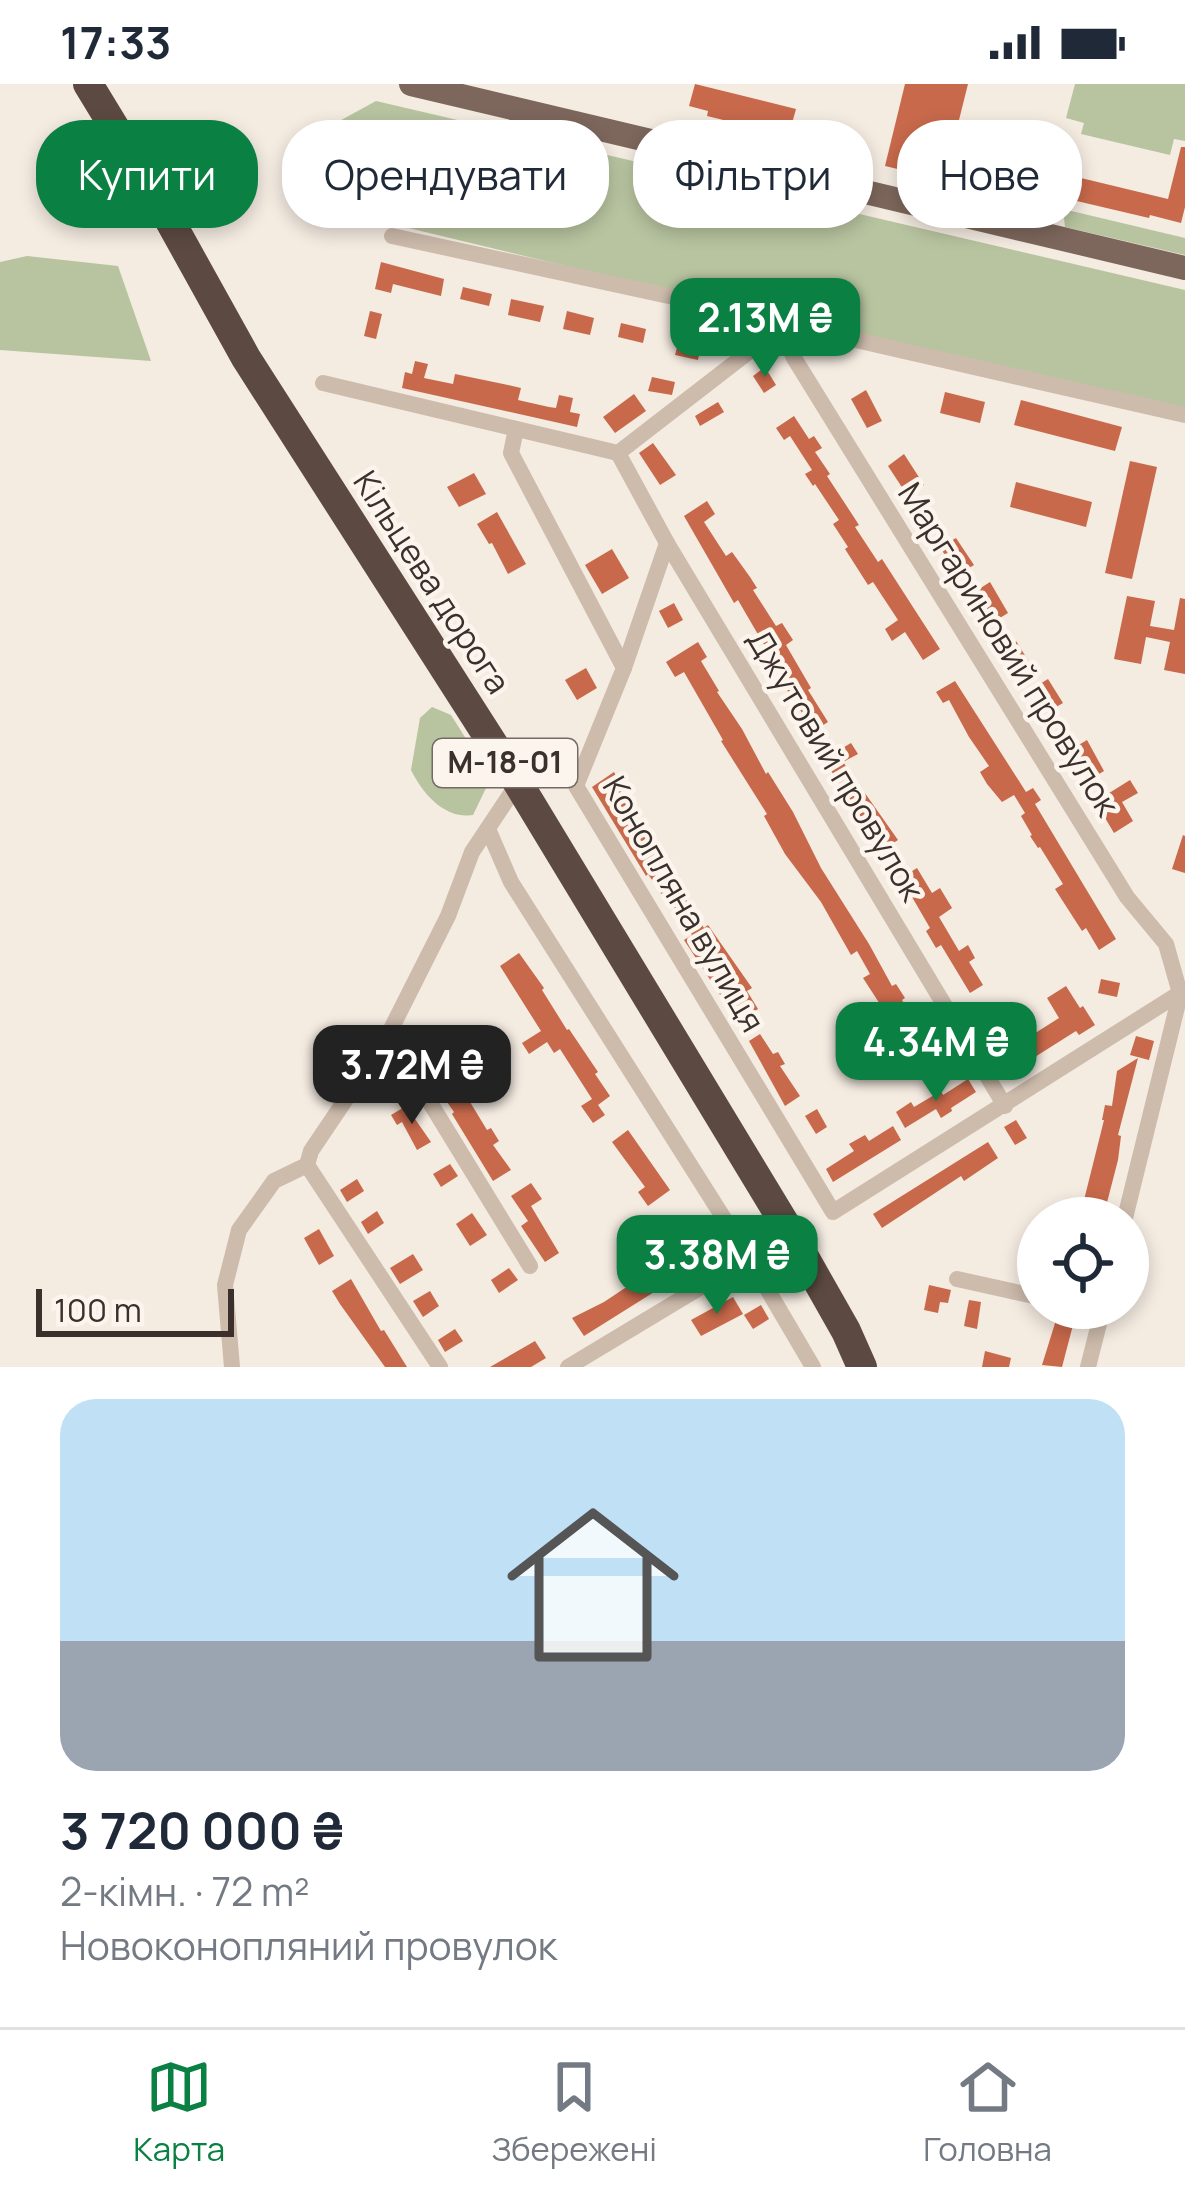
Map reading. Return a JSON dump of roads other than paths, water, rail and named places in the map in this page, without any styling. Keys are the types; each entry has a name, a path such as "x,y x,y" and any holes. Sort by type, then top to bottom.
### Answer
{"highway":[{"name":"Кільцева дорога","path":"88,84 246,358 518,783 791,1234 862,1367"}],"main road":[{"path":"410,84 1185,268"}],"street":[{"path":"392,236 747,313 776,325 784,336"},
{"path":"323,383 618,453 759,344 784,336 834,335 1185,415"},
{"name":"Маргариновий провулок","path":"784,336 1127,897 1166,944 1183,994"},
{"path":"516,429 511,453 624,668"},
{"name":"Джутовий провулок","path":"618,453 667,543 1006,1106"},
{"name":"Конопляна вулиця","path":"667,543 576,786 832,1213 1006,1106"},
{"path":"440,1367 307,1166 311,1151 385,1041 448,916 472,852 518,783"},
{"path":"488,829 511,882 813,1367"},
{"path":"1130,1197 1185,972"},
{"path":"1006,1106 1183,994"},
{"path":"385,1041 404,1060 530,1266"},
{"path":"232,1367 225,1285 239,1230 274,1181 307,1166"},
{"path":"568,1367 588,1362 749,1258"},
{"path":"957,1279 1017,1292"},
{"path":"1088,1367 1093,1329"}]}
